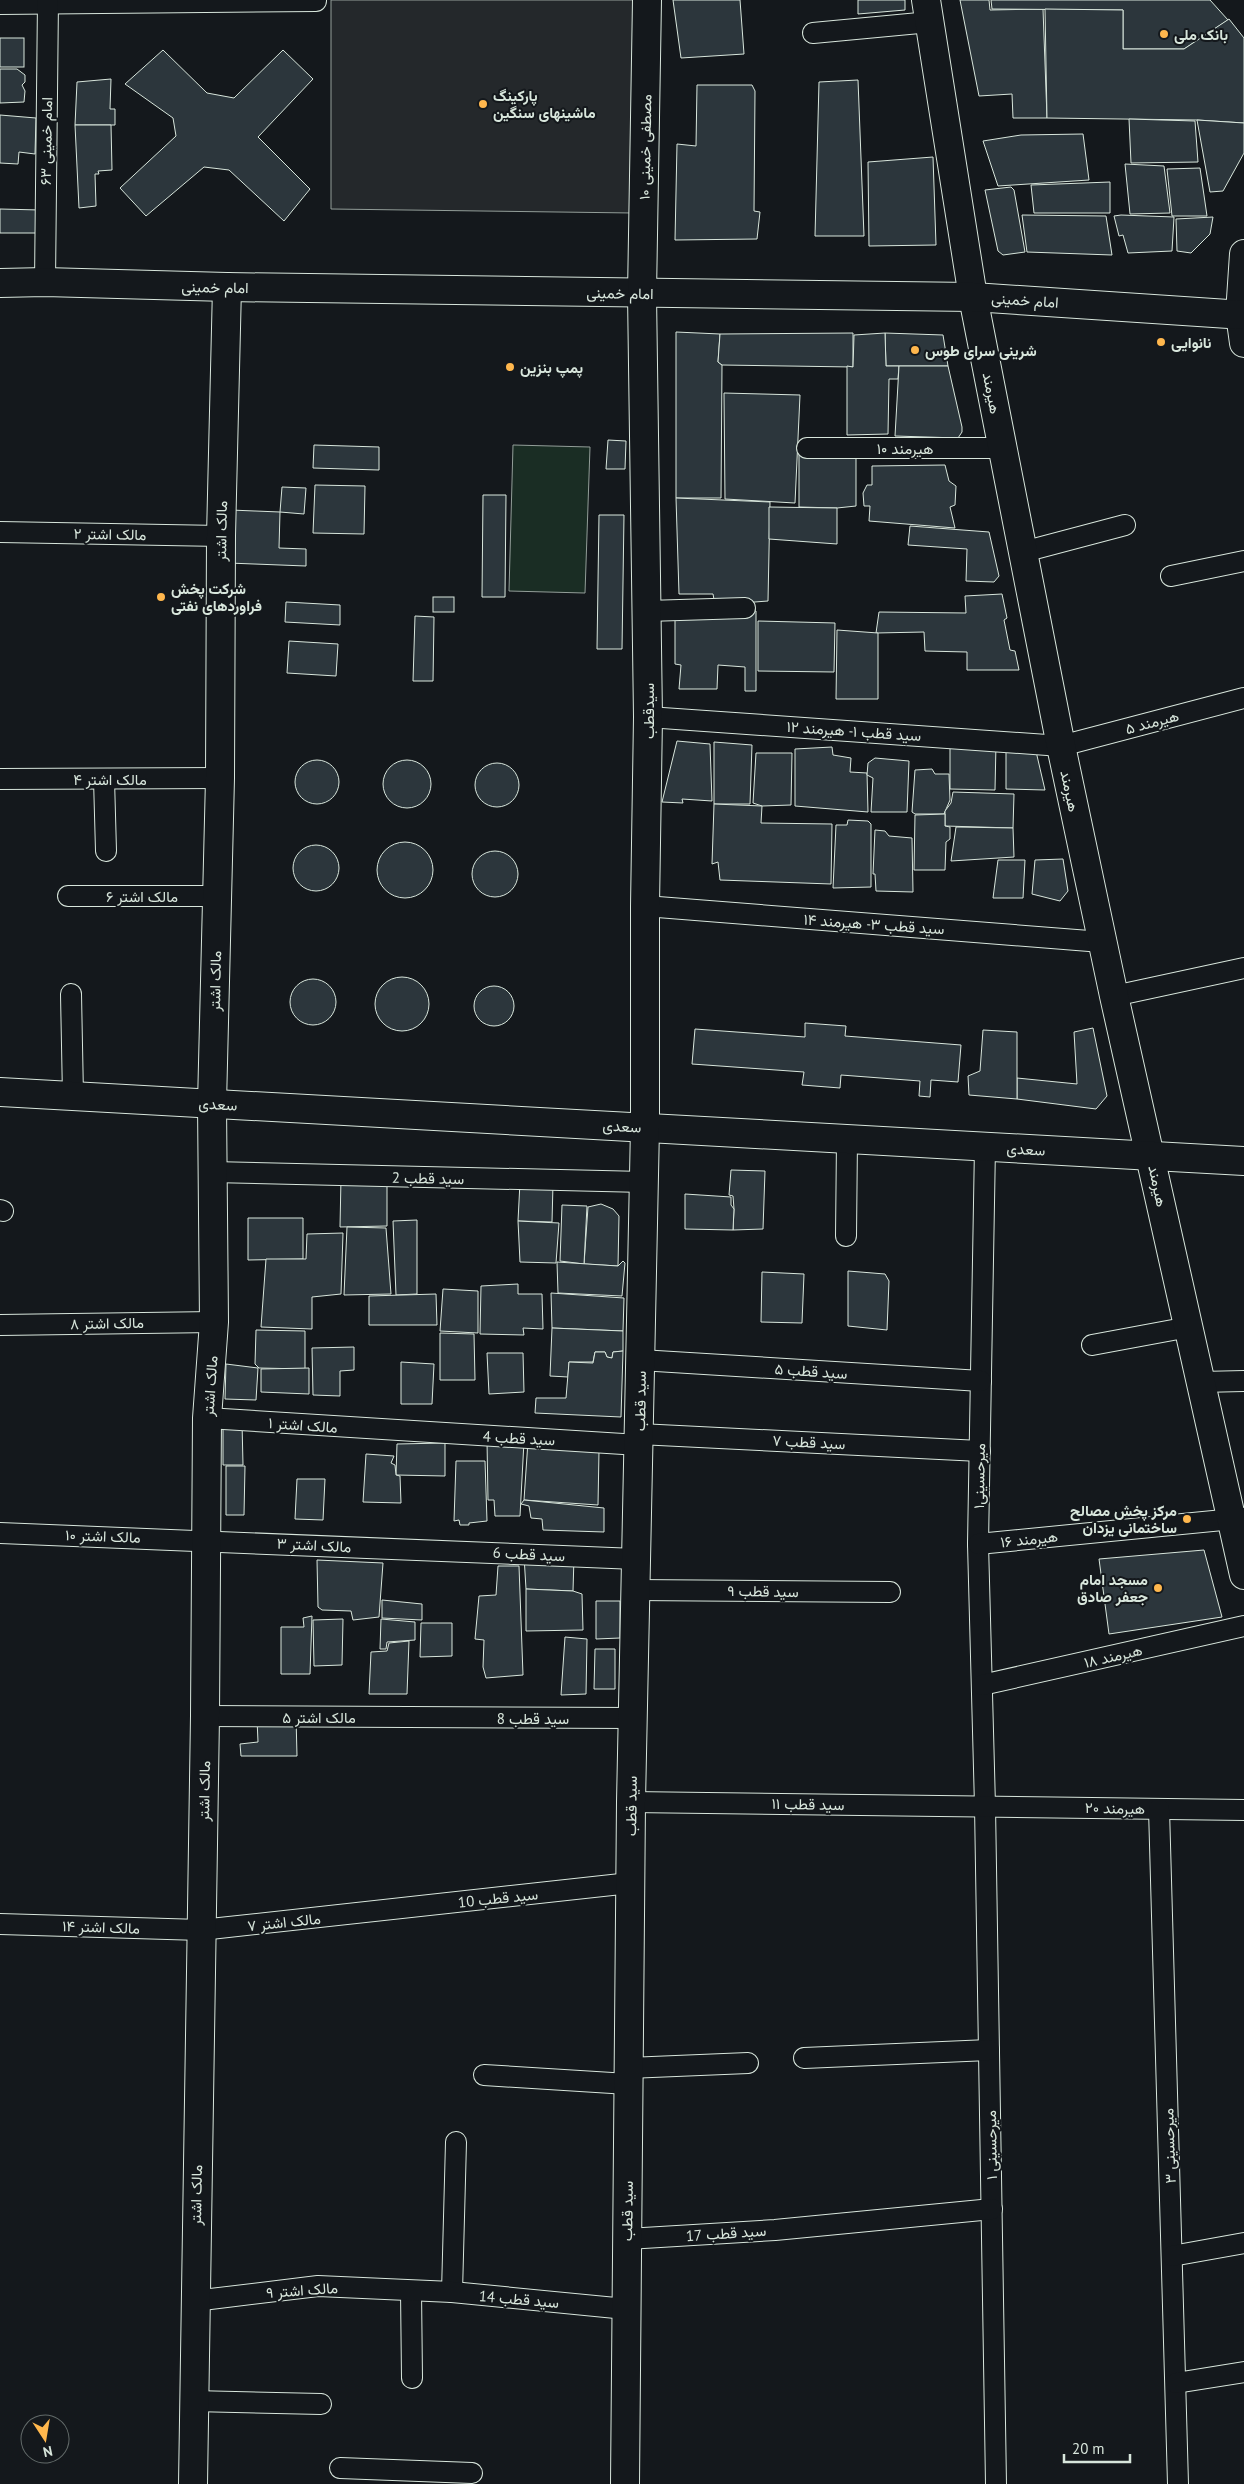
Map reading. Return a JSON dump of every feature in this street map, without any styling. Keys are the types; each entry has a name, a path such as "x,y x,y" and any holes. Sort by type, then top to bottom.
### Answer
{"street":[{"name":"مصطفی خمینی ۱۰","path":"642,294 647,0"},
{"path":"0,4 48,1 316,1"},
{"name":"امام خمینی ۶۳","path":"45,282 48,1"},
{"path":"813,33 928,11"},
{"name":"هیرمند","path":"928,11 973,297 1061,746 1102,942 1152,1156 1201,1382 1237,1518 1244,1575"},
{"path":"1244,254 1244,343"},
{"name":"امام خمینی","path":"0,283 45,282 227,288 642,294 973,297 1243,314"},
{"name":"مالک اشتر","path":"193,2484 194,2301 205,1716 207,1418 214,1322 212,1104 220,778 221,536 227,288"},
{"name":"سیدقطب","path":"642,294 648,717 645,906 645,1127"},
{"name":"هیرمند ۱۰","path":"807,448 1002,448"},
{"path":"1022,552 1125,525"},
{"name":"مالک اشتر ۲","path":"0,532 221,536"},
{"path":"1171,576 1244,561"},
{"path":"647,611 745,608"},
{"name":"هیرمند ۵","path":"1061,746 1244,698"},
{"name":"سید قطب ۱- هیرمند ۱۲","path":"648,717 1061,746"},
{"name":"مالک اشتر ۴","path":"0,779 220,778"},
{"path":"104,779 106,851"},
{"name":"مالک اشتر ۶","path":"68,896 217,896"},
{"name":"سید قطب ۳- هیرمند ۱۴","path":"645,906 1102,942"},
{"path":"1114,996 1244,968"},
{"path":"71,994 73,1096"},
{"name":"سعدی","path":"0,1092 1244,1161"},
{"name":"سید قطب","path":"625,2484 631,1802 645,1127"},
{"path":"846,1236 847,1139"},
{"name":"میرحسینی۱","path":"985,1146 978,1544 985,1806"},
{"name":"سید قطب 2","path":"212,1172 644,1182"},
{"name":"مالک اشتر ۸","path":"0,1325 214,1322"},
{"path":"1092,1345 1189,1327"},
{"name":"سید قطب ۵","path":"640,1360 981,1381"},
{"path":"1201,1382 1244,1381"},
{"name":"مالک اشتر ۱","path":"207,1418 400,1431"},
{"name":"سید قطب 4","path":"400,1431 639,1440"},
{"name":"سید قطب ۷","path":"639,1440 980,1451"},
{"name":"هیرمند ۱۶","path":"978,1544 1237,1518"},
{"name":"مالک اشتر ۱۰","path":"0,1533 206,1540"},
{"name":"مالک اشتر ۳","path":"206,1540 421,1550"},
{"name":"سید قطب 6","path":"421,1550 636,1559"},
{"name":"سید قطب ۹","path":"636,1590 890,1592"},
{"name":"هیرمند ۱۸","path":"982,1685 1244,1626"},
{"name":"مالک اشتر ۵","path":"205,1716 433,1717"},
{"name":"سید قطب 8","path":"433,1717 633,1718"},
{"name":"سید قطب ۱۱","path":"631,1802 985,1806"},
{"name":"هیرمند ۲۰","path":"985,1806 1244,1810"},
{"name":"میرحسینی ۱","path":"985,1806 996,2484"},
{"name":"میرحسینی ۳","path":"1159,1809 1178,2484"},
{"name":"سید قطب 10","path":"367,1913 630,1883"},
{"name":"مالک اشتر ۷","path":"201,1930 367,1913"},
{"name":"مالک اشتر ۱۴","path":"0,1924 201,1930"},
{"path":"804,2058 989,2050"},
{"path":"484,2075 628,2076 748,2063"},
{"path":"452,2292 456,2142"},
{"name":"سید قطب 17","path":"627,2239 825,2225 992,2208"},
{"path":"1172,2256 1244,2243"},
{"name":"مالک اشتر ۹","path":"194,2301 318,2286 411,2291"},
{"path":"411,2291 412,2378"},
{"name":"سید قطب 14","path":"411,2291 452,2292 626,2309"},
{"path":"1176,2383 1244,2372"},
{"path":"193,2401 321,2404"},
{"path":"340,2468 434,2478 472,2473"}],"green space":[{"path":"513,445 590,447 585,593 509,591"}],"shaded area":[{"name":"پارکینگ ماشینهای سنگین","path":"331,0 638,0 633,213 331,209"}],"building":[{"path":"673,0 740,0 744,54 681,58"},
{"path":"858,0 905,0 905,10 858,14"},
{"path":"960,0 989,0 990,10 1043,9 1047,118 1013,118 1012,94 979,96"},
{"name":"بانک ملی","path":"991,0 1210,0 1228,20 1184,49 1123,49 1123,10 992,9"},
{"path":"1045,9 1123,10 1123,49 1184,49 1229,19 1244,38 1244,123 1197,120 1047,118"},
{"path":"0,38 24,38 24,67 0,67"},
{"path":"163,50 207,93 234,98 283,50 313,79 258,137 310,189 284,221 229,170 204,167 146,216 120,188 176,136 173,118 125,84"},
{"path":"0,69 17,69 25,75 25,82 22,85 25,91 24,102 0,103"},
{"path":"111,79 110,109 115,109 115,125 75,125 77,82"},
{"path":"858,80 864,236 815,236 819,82"},
{"path":"697,85 752,85 755,91 754,211 760,212 757,239 675,240 677,144 696,146"},
{"path":"0,115 36,118 35,154 19,152 18,164 0,163"},
{"path":"1129,119 1195,121 1198,162 1131,163"},
{"path":"1197,120 1244,123 1244,153 1223,191 1210,192"},
{"path":"75,125 111,125 112,170 98,171 99,174 95,174 96,206 79,208"},
{"path":"1083,134 1089,180 998,186 983,141 1021,135"},
{"path":"933,157 936,245 869,246 868,162"},
{"path":"1125,164 1164,166 1170,213 1130,214"},
{"path":"1200,168 1207,216 1172,216 1167,169"},
{"path":"1110,182 1110,213 1034,213 1031,185"},
{"path":"1011,187 1014,190 1025,252 1003,255 998,251 985,190"},
{"path":"0,209 40,210 39,233 0,233"},
{"path":"1022,215 1106,216 1112,255 1027,252"},
{"path":"1114,216 1174,217 1172,251 1128,253 1123,235 1119,236"},
{"path":"1213,217 1210,234 1191,253 1177,251 1176,219"},
{"path":"676,332 720,334 718,362 722,365 721,498 676,498"},
{"path":"853,333 853,367 722,365 718,362 720,334"},
{"name":"شرینی سرای طوس","path":"885,333 943,335 948,366 886,366"},
{"path":"885,333 886,366 899,366 898,379 889,379 888,434 847,435 847,366 853,367 854,335"},
{"path":"899,366 948,366 962,427 962,432 958,438 895,436"},
{"path":"724,393 800,395 795,503 725,499"},
{"path":"608,440 626,441 625,469 606,469"},
{"path":"314,445 379,447 379,470 313,468"},
{"path":"799,450 856,453 856,506 837,508 799,507"},
{"path":"945,465 949,481 956,486 955,505 950,507 955,528 869,521 870,506 864,506 863,493 867,485 872,485 872,466"},
{"path":"315,485 365,486 364,534 313,533"},
{"path":"282,487 306,488 304,514 280,512"},
{"path":"483,495 506,495 505,597 482,597"},
{"path":"676,498 770,502 768,601 715,605 713,594 679,594"},
{"path":"769,507 837,508 837,544 769,539"},
{"path":"230,510 280,512 279,548 306,549 306,566 228,563"},
{"path":"599,515 624,515 622,649 597,649"},
{"path":"910,526 989,532 999,576 994,582 966,581 967,549 908,545"},
{"path":"1002,594 1007,618 1004,620 1010,650 1015,651 1019,670 967,670 967,652 925,651 924,632 876,633 879,612 966,613 965,596"},
{"path":"433,597 454,597 454,612 433,612"},
{"path":"286,602 340,605 340,625 285,622"},
{"path":"756,611 756,691 745,691 745,667 718,665 717,689 679,689 681,665 675,664 675,613"},
{"path":"415,616 434,617 433,681 413,681"},
{"path":"758,621 835,623 834,672 758,671"},
{"path":"837,630 878,633 878,699 836,699"},
{"path":"289,641 338,644 336,676 287,673"},
{"path":"677,741 710,744 712,801 682,799 683,803 662,802"},
{"path":"714,742 752,745 750,804 714,804"},
{"path":"950,742 996,744 995,790 950,789"},
{"path":"1006,745 1035,747 1045,790 1006,789"},
{"path":"832,747 833,755 851,758 850,772 867,773 868,812 795,806 795,749"},
{"path":"756,753 792,753 791,805 762,806 753,803"},
{"path":"875,758 909,761 907,812 871,812 873,778 867,775 868,763"},
{"path":"313,760 321,760 333,766 339,782 333,798 321,804 313,804 301,798 295,786 295,778 301,766"},
{"path":"402,760 412,760 424,767 431,779 431,789 424,801 412,808 402,808 394,804 387,797 383,789 383,779 387,771 394,764"},
{"path":"497,763 509,767 515,773 519,785 515,797 509,803 497,807 485,803 479,797 475,785 479,773 485,767"},
{"path":"932,769 935,774 949,774 950,800 944,814 915,814 912,812 915,770"},
{"path":"953,792 1014,794 1013,828 945,826 945,811 951,803"},
{"path":"714,804 762,806 761,823 832,824 831,884 720,880 718,862 712,864"},
{"path":"945,814 945,826 950,827 950,839 946,842 945,870 914,870 915,815"},
{"path":"848,820 868,821 871,824 871,887 833,888 836,825 847,825"},
{"path":"956,827 1013,828 1014,857 951,861"},
{"path":"875,830 885,831 889,836 912,838 913,892 876,891 875,874 873,874"},
{"path":"405,842 416,844 425,850 431,859 433,870 431,881 425,890 416,896 405,898 394,896 385,890 379,881 377,870 379,859 385,850 394,844"},
{"path":"316,845 329,849 335,855 339,868 335,881 329,887 316,891 303,887 297,881 293,868 297,855 303,849"},
{"path":"495,851 508,855 514,861 518,874 514,887 508,893 495,897 482,893 476,887 472,874 476,861 482,855"},
{"path":"1063,859 1068,891 1060,901 1032,894 1035,860"},
{"path":"998,860 1025,860 1023,898 993,898"},
{"path":"402,977 421,985 429,1004 421,1023 402,1031 383,1023 375,1004 383,985"},
{"path":"313,979 326,983 332,989 336,1002 332,1015 326,1021 313,1025 300,1021 294,1015 290,1002 294,989 300,983"},
{"path":"494,986 508,992 514,1006 508,1020 494,1026 480,1020 474,1006 480,992"},
{"path":"805,1023 846,1026 845,1036 961,1045 958,1082 931,1080 930,1097 919,1096 920,1081 841,1075 840,1088 802,1085 804,1072 692,1064 695,1029 805,1037"},
{"path":"1093,1028 1107,1096 1096,1109 1017,1099 1017,1078 1077,1084 1074,1032"},
{"path":"983,1030 1017,1032 1017,1099 969,1095 968,1076 980,1071"},
{"path":"731,1170 765,1171 763,1229 733,1230 733,1196 729,1195"},
{"path":"341,1178 387,1180 387,1226 340,1227"},
{"path":"520,1182 553,1184 552,1222 518,1221"},
{"path":"685,1194 731,1197 731,1205 734,1209 733,1230 685,1229"},
{"path":"601,1204 613,1209 619,1216 618,1266 584,1264 588,1207"},
{"path":"562,1205 587,1206 584,1264 560,1261"},
{"path":"248,1218 303,1218 303,1259 248,1260"},
{"path":"417,1220 417,1294 396,1295 393,1221"},
{"path":"518,1221 559,1223 556,1263 520,1262"},
{"path":"347,1227 386,1228 391,1294 344,1295"},
{"path":"343,1233 341,1294 312,1297 312,1329 261,1327 266,1259 306,1259 307,1234"},
{"path":"623,1261 625,1263 622,1296 558,1293 557,1262 618,1266"},
{"path":"848,1271 885,1274 889,1281 887,1330 848,1326"},
{"path":"762,1272 804,1274 802,1323 761,1322"},
{"path":"518,1284 518,1294 542,1294 543,1329 523,1328 524,1335 480,1334 481,1286"},
{"path":"443,1289 478,1291 478,1333 440,1331"},
{"path":"551,1293 624,1298 623,1331 552,1328"},
{"path":"436,1294 437,1325 369,1325 369,1296"},
{"path":"552,1328 623,1331 623,1351 613,1352 612,1358 607,1357 605,1352 595,1352 593,1362 569,1362 568,1377 550,1376"},
{"path":"256,1330 305,1331 305,1369 259,1368 255,1364"},
{"path":"440,1333 474,1334 475,1380 440,1380"},
{"path":"354,1347 354,1370 340,1371 340,1396 313,1395 312,1348"},
{"path":"623,1351 621,1417 535,1413 536,1398 566,1398 569,1362 593,1363 595,1352 605,1352 607,1357 612,1358 613,1352"},
{"path":"487,1353 523,1353 524,1392 489,1394"},
{"path":"401,1362 434,1364 432,1404 401,1404"},
{"path":"226,1364 258,1368 256,1400 225,1399"},
{"path":"309,1368 309,1394 261,1392 261,1369"},
{"path":"223,1421 242,1422 243,1465 223,1465"},
{"path":"487,1441 524,1441 520,1516 495,1516 494,1500 488,1500"},
{"path":"528,1441 599,1451 598,1505 524,1500"},
{"path":"445,1443 445,1476 396,1475 397,1444"},
{"path":"366,1454 394,1456 391,1463 395,1465 396,1475 400,1476 401,1503 363,1502"},
{"path":"456,1461 485,1461 487,1521 460,1525 459,1520 454,1521"},
{"path":"226,1466 245,1466 244,1515 226,1515"},
{"path":"297,1479 325,1479 323,1520 295,1519"},
{"path":"524,1500 604,1508 604,1532 543,1530 542,1519 531,1518 529,1506 521,1504"},
{"name":"مسجد امام جعفر صادق","path":"1204,1550 1222,1617 1109,1634 1099,1559"},
{"path":"524,1556 574,1557 573,1591 526,1589"},
{"path":"317,1560 383,1563 379,1617 353,1620 351,1611 322,1610 318,1607"},
{"path":"498,1566 519,1566 523,1675 486,1678 483,1667 484,1640 475,1639 479,1596 496,1595"},
{"path":"526,1589 573,1591 582,1594 583,1630 526,1631"},
{"path":"382,1600 422,1604 422,1620 382,1618"},
{"path":"596,1601 620,1601 620,1638 596,1639"},
{"path":"312,1616 310,1674 281,1674 281,1627 304,1627 303,1618"},
{"path":"343,1619 342,1665 314,1666 313,1620"},
{"path":"381,1619 415,1622 415,1640 387,1642 386,1649 380,1649"},
{"path":"421,1623 452,1623 452,1656 420,1657"},
{"path":"565,1637 587,1639 586,1694 561,1695"},
{"path":"409,1641 407,1694 369,1694 371,1652 387,1651 389,1643"},
{"path":"595,1649 615,1649 615,1689 594,1689"},
{"path":"296,1716 297,1756 241,1756 240,1744 258,1742 257,1719"}],"place":[{"name":"بانک ملی","path":"1164,34"},
{"name":"پارکینگ ماشینهای سنگین","path":"483,104"},
{"name":"نانوایی","path":"1161,342"},
{"name":"شرینی سرای طوس","path":"915,350"},
{"name":"پمپ بنزین","path":"510,367"},
{"name":"شرکت پخش فراوردهای نفتی","path":"161,597"},
{"name":"مرکز پخش مصالح ساختمانی یزدان","path":"1187,1519"},
{"name":"مسجد امام جعفر صادق","path":"1158,1588"}]}
